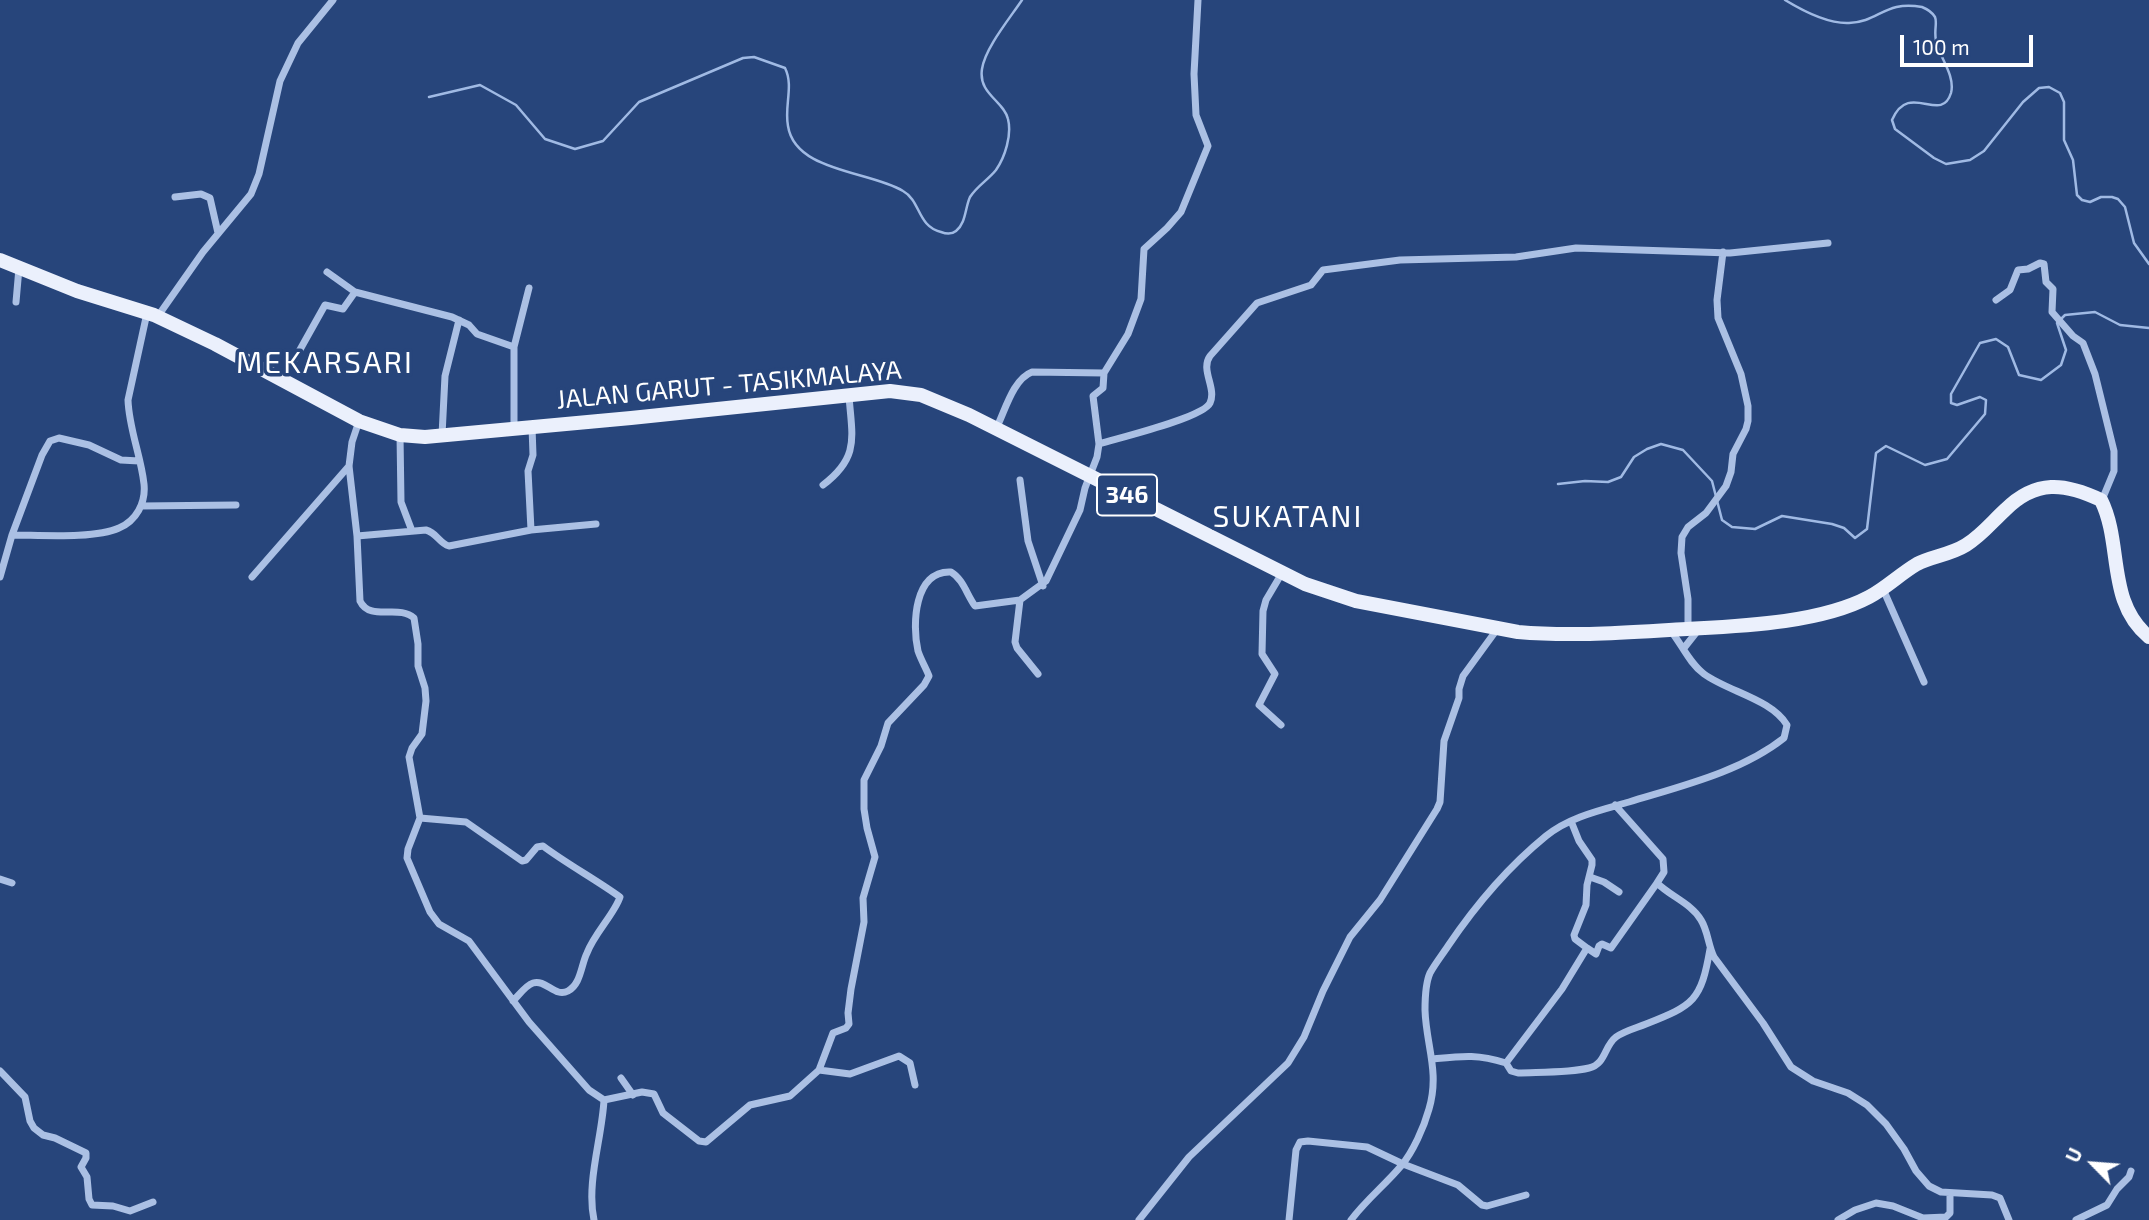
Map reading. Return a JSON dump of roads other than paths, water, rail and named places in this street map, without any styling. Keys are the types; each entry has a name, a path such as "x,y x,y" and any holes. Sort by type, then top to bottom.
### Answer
{"main road":[{"name":"JALAN GARUT - TASIKMALAYA","path":"0,260 77,291 152,314 359,421 400,435 442,435 849,394 909,392 943,403 1305,584 1356,601 1536,634 1694,629 1763,624 1817,614 1852,605 1882,589 1916,564 1965,546 1986,530 2013,502 2035,489 2050,486 2071,488 2101,500"},
{"path":"2101,500 2109,517 2115,567 2125,602 2139,628 2149,637"}],"street":[{"path":"12,535 107,531 131,521 141,506 144,485 128,413 128,400 152,314 251,194 259,174 280,81 298,43 333,0"},
{"path":"359,421 352,442 349,466 357,536 360,601 362,606 370,611 406,612 414,618 418,666 426,694 422,734 409,757 420,818 407,854 430,912 439,924 469,941 513,1001 589,1090 604,1100 646,1092 654,1094 663,1113 699,1140 706,1142 750,1105 790,1096 819,1070 833,1033 849,1024 851,989 864,927 863,898 875,857 864,809 864,780 881,746 888,723 924,685 929,676 917,646 919,595 934,576 951,572 961,581 975,606 1020,600 1042,586 1080,510 1099,444 1092,399 1103,388 1104,373 1128,334 1142,299 1145,247 1181,212 1208,146 1196,115 1194,74 1198,0"},
{"path":"175,197 201,194 209,198 218,233"},
{"path":"1099,444 1204,410 1212,396 1206,362 1210,356 1257,303 1311,285 1323,270 1399,260 1513,258 1576,248 1723,252 1828,243"},
{"path":"1684,648 1694,629 1681,553 1682,537 1688,527 1713,506 1729,481 1732,454 1746,429 1748,413 1741,374 1718,318 1717,300 1723,252"},
{"path":"1996,300 2010,290 2018,270 2028,270 2042,263 2045,266 2046,282 2053,289 2051,310 2082,344 2089,357 2114,451 2114,471 2101,500"},
{"path":"16,302 20,267"},
{"path":"327,272 355,292 440,313 469,325 477,334 514,347"},
{"path":"514,428 514,347 529,288"},
{"path":"283,380 326,305 341,310 355,292"},
{"path":"442,435 446,376 459,320"},
{"path":"996,429 1025,374 1104,373"},
{"path":"823,485 840,471 851,452 849,394"},
{"path":"531,530 528,471 534,452 532,427"},
{"path":"400,435 401,502 412,531"},
{"path":"0,577 12,535 42,455 50,441 59,438 79,442 121,460 139,461"},
{"path":"252,577 349,466"},
{"path":"1020,480 1028,541 1042,586"},
{"path":"141,506 236,505"},
{"path":"357,536 431,531 449,546 531,530 596,524"},
{"path":"1281,724 1259,705 1275,674 1262,654 1264,605 1283,572"},
{"path":"1882,589 1924,682"},
{"path":"1020,600 1015,642 1038,674"},
{"path":"1139,1220 1189,1157 1287,1063 1304,1037 1350,937 1380,900 1437,809 1440,802 1444,741 1459,698 1463,676 1498,627"},
{"path":"1351,1220 1370,1196 1403,1164 1429,1108 1434,1074 1425,1007 1429,975 1461,926 1497,884 1529,850 1549,833 1571,821 1696,781 1759,757 1784,738 1787,725 1776,711 1703,673 1671,630"},
{"path":"1571,821 1579,841 1592,860 1587,885 1587,905 1574,935 1575,939 1595,954 1602,944 1611,948 1664,872 1663,859 1615,806"},
{"path":"420,818 466,822 522,861 537,847 543,846 620,897 593,940 573,988 557,992 535,982 513,1001"},
{"path":"1590,877 1619,892"},
{"path":"0,879 12,883"},
{"path":"1657,883 1695,911 1703,922 1710,949 1791,1067 1813,1081 1848,1093 1867,1105 1892,1132 1916,1171 1929,1186 1941,1192 1992,1195 2000,1198 2009,1220"},
{"path":"1506,1063 1562,989 1587,948"},
{"path":"1433,1059 1483,1056 1506,1063 1511,1071 1518,1073 1591,1068 1603,1059 1608,1045 1618,1035 1673,1014 1693,1000 1704,979 1710,949"},
{"path":"819,1070 850,1074 899,1056 910,1063 915,1085"},
{"path":"0,1071 25,1097 34,1128 43,1135 86,1153 81,1167 87,1177 92,1205 113,1206 130,1211 153,1202"},
{"path":"621,1078 633,1095"},
{"path":"594,1220 592,1193 604,1100"},
{"path":"1289,1220 1294,1162 1300,1142 1320,1141 1367,1147 1458,1185 1482,1205 1526,1195"},
{"path":"2076,1220 2107,1205 2131,1171"},
{"path":"1838,1220 1855,1210 1876,1203 1923,1217 1946,1217 1950,1213 1950,1193"}],"waterway":[{"path":"429,97 480,85 516,105 545,139 575,149 603,141 639,102 743,58 754,57 785,68 789,82 788,126 794,141 804,153 819,162 903,191 909,195 927,224 933,229 950,234 959,228 970,197 996,170 1007,146 1008,119 1002,107 987,91 982,69 993,43 1022,0"},
{"path":"1785,0 1816,16 1841,23 1859,22 1899,6 1922,7 1935,17 1936,43 1948,70 1951,93 1946,102 1940,105 1907,103 1892,120 1895,129 1946,164 1970,160 1984,151 2023,102 2039,88 2049,87 2060,93 2064,102 2064,140 2073,160 2077,195 2090,202 2101,197 2118,199 2125,207 2134,243 2149,264"},
{"path":"1558,484 1608,482 1621,477 1634,457 1661,444 1683,450 1712,481 1722,520 1732,527 1755,529 1782,516 1832,524 1844,528 1855,538 1867,529 1876,453 1886,446 1925,465 1947,459 1985,414 1986,400 1980,397 1957,405 1951,403 1951,394 1980,343 1996,339 2008,347 2019,375 2041,380 2061,365 2066,350 2057,323 2065,315 2095,312 2120,325 2149,328"}],"district":[{"name":"MEKARSARI","path":"325,363"},
{"name":"SUKATANI","path":"1288,517"}]}
